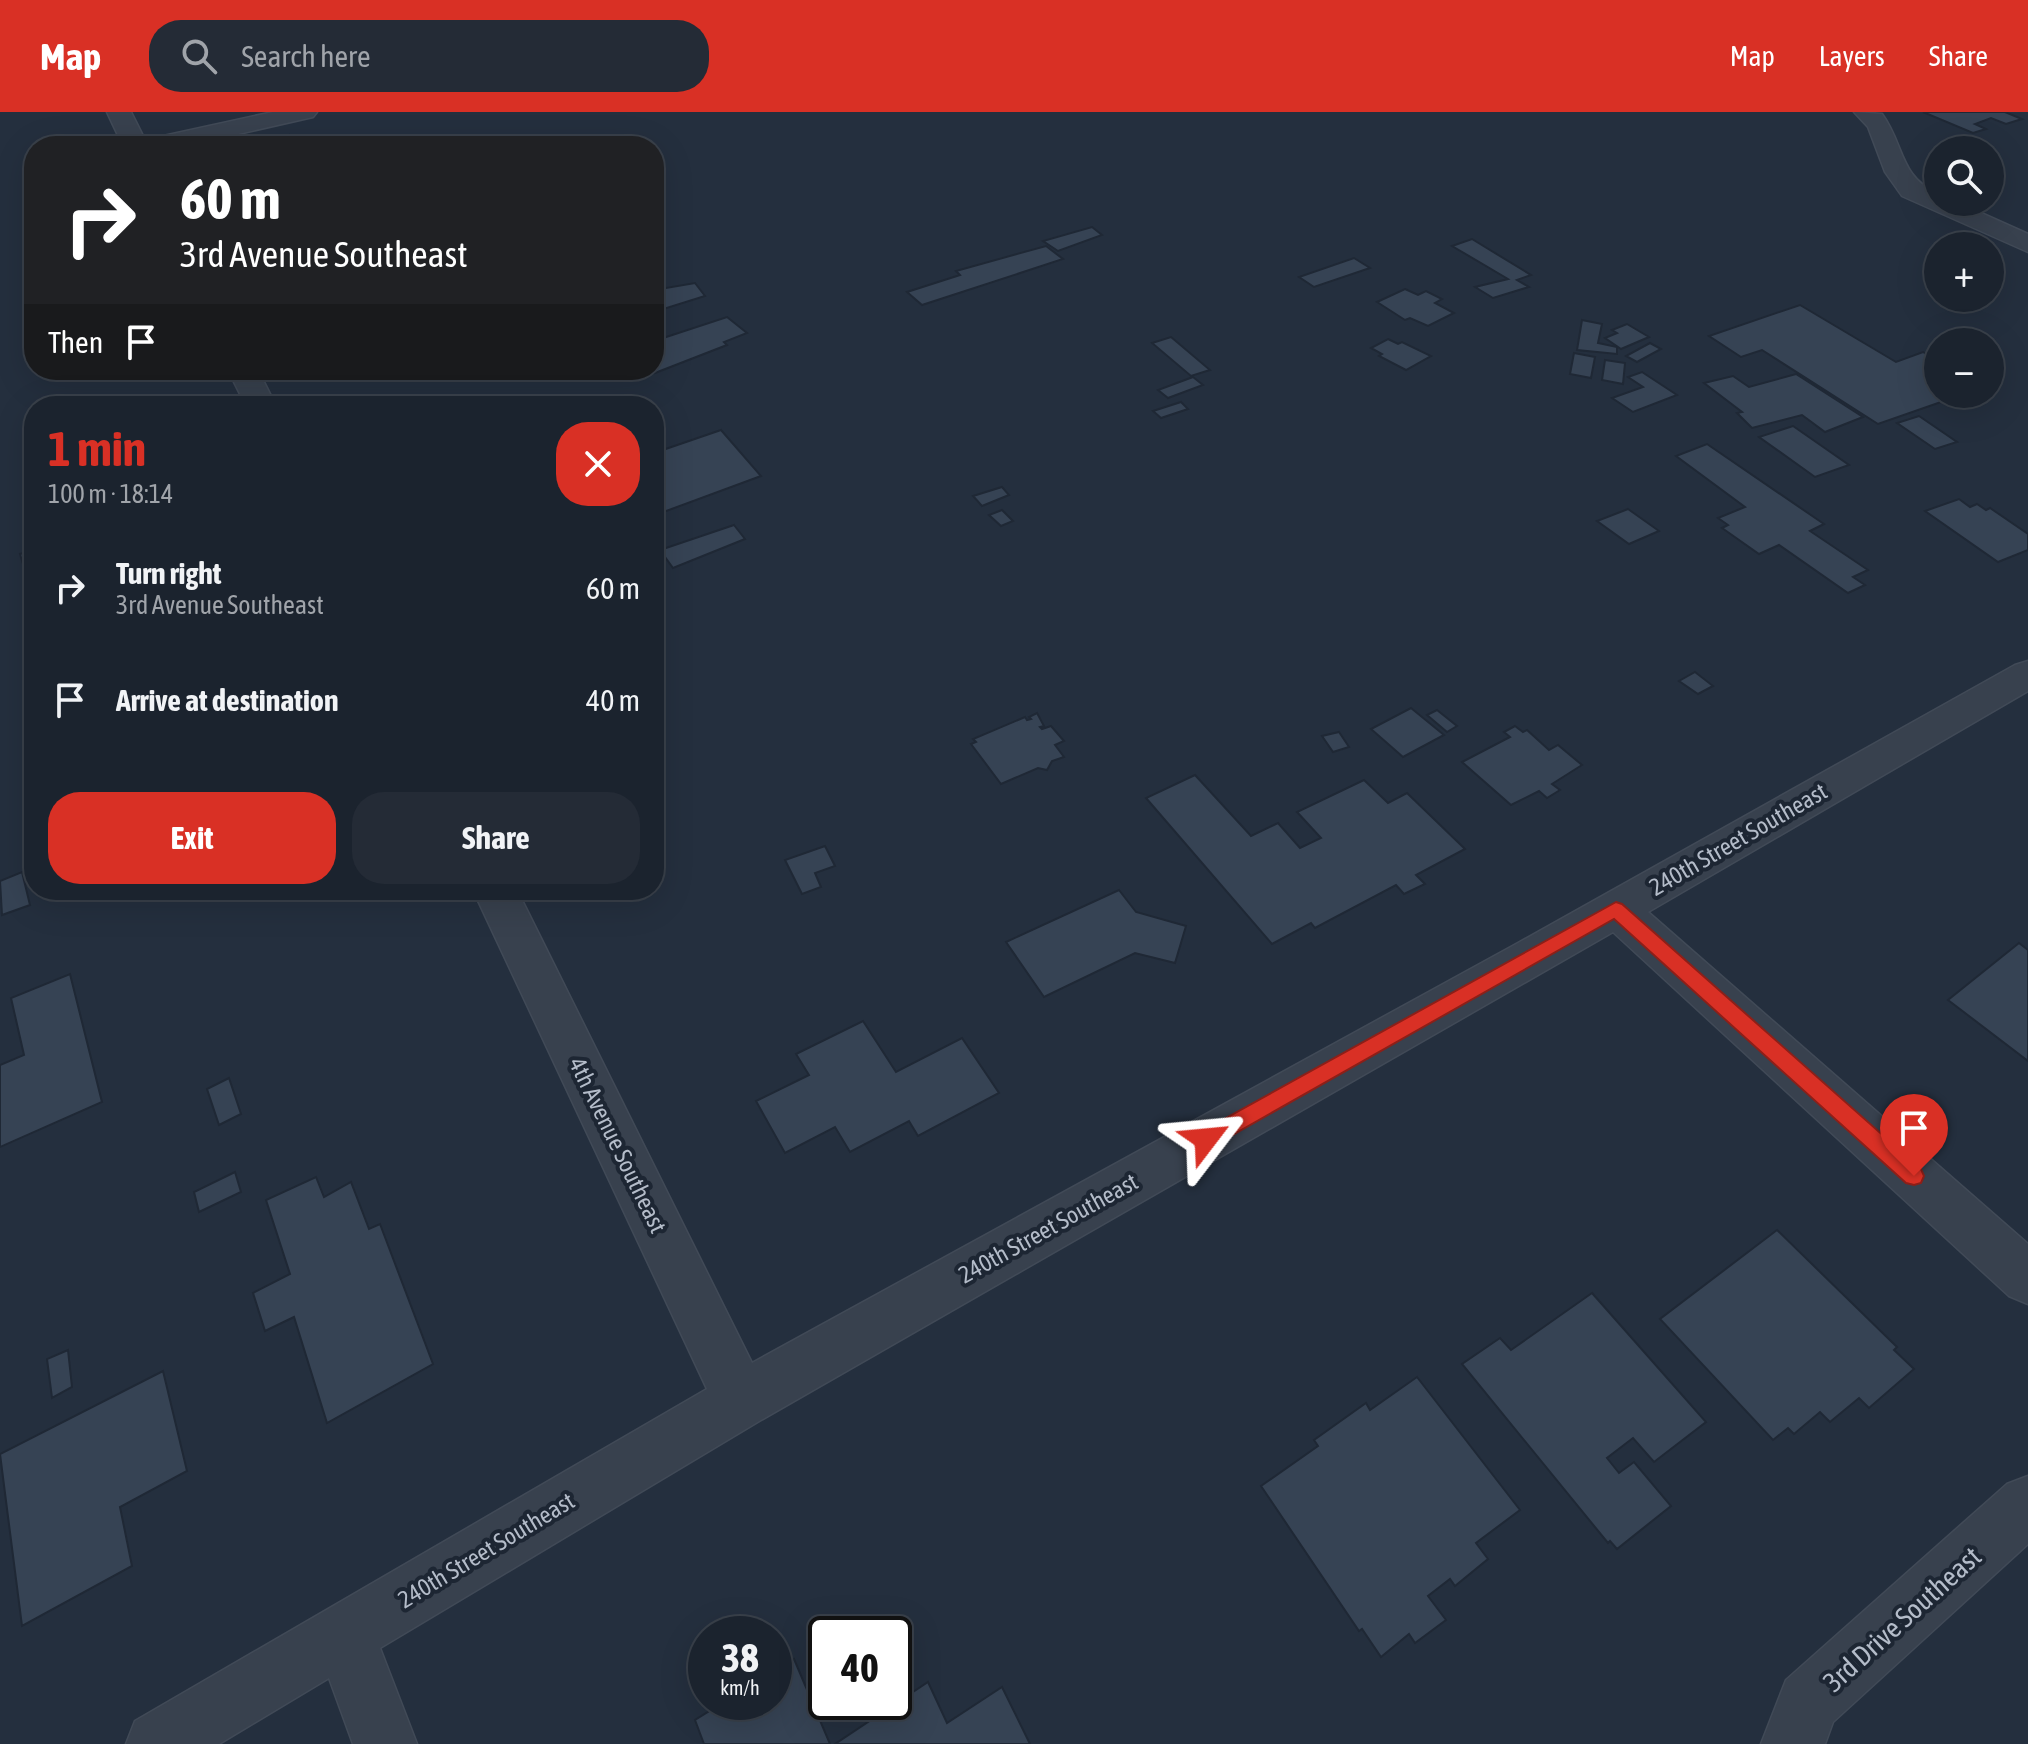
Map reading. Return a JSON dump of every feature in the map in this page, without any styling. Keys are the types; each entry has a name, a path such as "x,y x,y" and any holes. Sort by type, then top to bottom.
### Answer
{"street":[{"path":"119,112 130,136"},
{"path":"197,136 305,112"},
{"path":"1866,112 1876,119 1899,181 1911,191 2028,244"},
{"name":"240th Street Southeast","path":"158,1744 741,1400 1616,909 2020,688"},
{"name":"4th Avenue Southeast","path":"500,900 741,1400"},
{"path":"1616,909 2028,1278"},
{"name":"3rd Drive Southeast","path":"1793,1744 1808,1702 2028,1505"},
{"path":"344,1634 385,1744"}],"building":[{"path":"1923,112 2005,112 2022,119 2006,124 1991,118 1975,124 1986,129 1973,133"},
{"path":"1092,227 1102,235 1058,251 1043,241"},
{"path":"1472,239 1531,275 1517,280 1529,287 1493,298 1475,287 1508,279 1452,246"},
{"path":"1046,246 1063,259 922,305 907,292 960,275 956,271"},
{"path":"1354,258 1370,268 1314,287 1299,277"},
{"path":"695,283 705,296 664,309 664,288"},
{"path":"1405,289 1418,295 1426,291 1442,299 1435,303 1454,313 1428,326 1410,318 1405,320 1377,302"},
{"path":"1800,305 1896,362 1924,353 1924,408 1878,424 1762,350 1741,357 1709,336"},
{"path":"727,317 747,333 724,342 727,345 664,370 664,338"},
{"path":"1582,320 1602,324 1598,343 1617,347 1617,354 1577,350"},
{"path":"1627,324 1649,337 1621,349 1605,338 1617,333 1612,330"},
{"path":"1171,337 1210,370 1191,376 1152,343"},
{"path":"1388,339 1431,356 1406,370 1379,356 1382,354 1371,348"},
{"path":"1650,343 1661,349 1637,362 1626,356"},
{"path":"1574,353 1595,357 1591,378 1570,374"},
{"path":"1605,360 1625,363 1623,384 1602,380"},
{"path":"1642,372 1677,395 1633,412 1612,398 1643,387 1628,377"},
{"path":"1796,374 1863,417 1825,432 1802,415 1752,428 1737,413 1742,412 1704,383 1733,376 1749,387"},
{"path":"1193,377 1203,385 1168,398 1158,390"},
{"path":"1181,402 1188,409 1161,418 1153,411"},
{"path":"1919,416 1957,442 1935,449 1897,423"},
{"path":"1793,426 1849,465 1815,477 1759,437"},
{"path":"721,430 761,476 664,512 664,450"},
{"path":"1707,444 1824,524 1810,531 1868,570 1853,577 1865,585 1848,593 1779,545 1759,554 1722,528 1728,525 1718,518 1745,507 1676,456"},
{"path":"1002,487 1009,495 982,506 973,496"},
{"path":"1959,499 1970,507 1977,504 1986,510 1990,508 2028,534 2028,550 1998,562 1925,511"},
{"path":"1628,509 1659,531 1629,544 1597,521"},
{"path":"1002,510 1013,521 1001,526 989,515"},
{"path":"734,525 745,539 673,568 664,556 664,549"},
{"path":"1695,672 1713,686 1698,694 1679,681"},
{"path":"1411,708 1444,735 1403,757 1371,729"},
{"path":"1437,710 1457,726 1447,732 1427,715"},
{"path":"1037,713 1044,726 1040,727 1051,726 1064,741 1055,745 1064,757 1052,761 1047,770 1038,768 1001,784 971,744 976,742 973,739 1025,717 1031,719 1029,717"},
{"path":"1515,726 1523,732 1527,730 1549,750 1558,745 1582,765 1552,784 1560,790 1547,798 1539,791 1511,805 1462,762 1510,737 1504,732"},
{"path":"1339,732 1349,747 1333,752 1322,736"},
{"path":"1195,775 1251,836 1278,823 1300,848 1321,838 1297,812 1364,780 1388,803 1407,793 1465,849 1416,875 1425,884 1404,894 1396,885 1315,928 1311,923 1272,944 1146,798"},
{"path":"825,846 835,866 815,873 821,887 802,894 785,860"},
{"path":"22,872 24,900 29,900 30,905 2,915 0,881"},
{"path":"1119,890 1136,912 1186,926 1175,963 1135,953 1044,997 1006,942"},
{"path":"2019,943 2028,950 2028,1061 1948,1000"},
{"path":"70,974 102,1102 0,1147 0,1065 24,1055 11,998"},
{"path":"863,1021 896,1072 962,1038 999,1093 918,1136 909,1121 850,1152 835,1127 785,1153 756,1101 809,1075 796,1054"},
{"path":"229,1078 241,1114 219,1125 207,1089"},
{"path":"235,1172 241,1192 199,1212 194,1192"},
{"path":"316,1177 324,1197 351,1182 369,1229 380,1224 433,1364 327,1423 294,1317 265,1331 253,1293 290,1274 266,1200"},
{"path":"1777,1230 1897,1347 1894,1350 1914,1369 1869,1408 1859,1398 1830,1422 1820,1412 1794,1434 1788,1428 1773,1440 1660,1319"},
{"path":"1592,1293 1706,1422 1654,1462 1633,1438 1607,1458 1619,1473 1634,1462 1671,1506 1617,1549 1610,1541 1608,1543 1462,1364 1500,1338 1511,1350"},
{"path":"68,1350 72,1387 52,1398 47,1359"},
{"path":"163,1371 187,1471 120,1507 132,1566 22,1626 0,1454"},
{"path":"1417,1377 1520,1510 1476,1543 1488,1559 1455,1586 1450,1579 1428,1596 1446,1620 1415,1643 1409,1634 1381,1657 1362,1629 1359,1631 1261,1486 1318,1446 1314,1440 1366,1403 1370,1410"},
{"path":"792,1660 808,1692 808,1720 820,1720 830,1744 704,1744 695,1720 792,1720"},
{"path":"928,1682 947,1723 1002,1687 1030,1744 835,1744 871,1720 912,1720 912,1693"}],"route":[{"path":"1206,1139 1616,909 1914,1176"}]}
